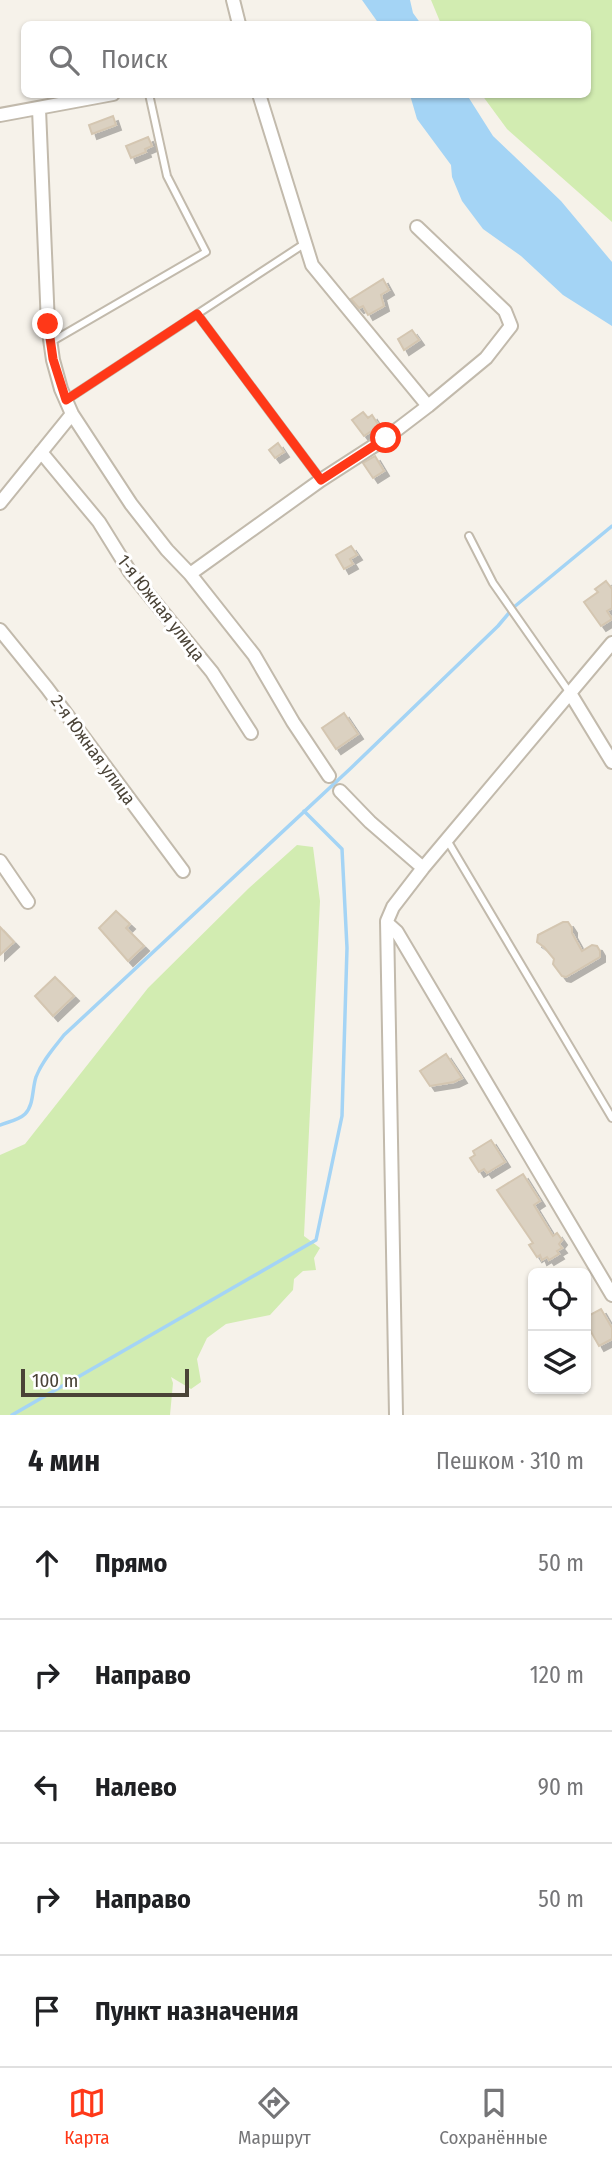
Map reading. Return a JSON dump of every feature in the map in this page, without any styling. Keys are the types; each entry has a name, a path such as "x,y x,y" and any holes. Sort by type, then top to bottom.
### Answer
{"street":[{"path":"233,0 238,21"},
{"path":"0,115 93,98"},
{"path":"260,98 312,265 428,406"},
{"path":"39,109 50,342 61,389 72,414 131,504 254,655 287,713 329,776"},
{"path":"190,574 428,406 486,358 511,326 505,311 417,226"},
{"path":"0,503 72,414"},
{"name":"1-я Южная улица","path":"41,452 99,522 130,572 212,672 251,733"},
{"name":"2-я Южная улица","path":"0,630 47,688 183,872"},
{"path":"396,1415 387,923 393,907 423,868 612,643"},
{"path":"570,693 612,762"},
{"path":"340,791 370,822 423,868"},
{"path":"0,862 28,902"},
{"path":"387,923 397,932 612,1295"}],"lane":[{"path":"50,342 206,252 167,176 150,98"},
{"path":"66,400 304,244"},
{"path":"197,314 321,480"},
{"path":"469,536 494,583 570,693"},
{"path":"447,840 612,1118"}],"green space":[{"path":"431,0 612,0 612,222 507,129 484,98 591,98 591,21 440,21"},
{"path":"297,845 313,847 320,901 304,1236 320,1248 314,1258 316,1270 303,1271 294,1279 293,1290 270,1315 226,1324 207,1338 197,1359 201,1382 191,1389 171,1377 173,1383 170,1415 0,1415 0,1155 25,1144 148,988 249,888"}],"water":[{"path":"362,0 410,0 413,13 419,21 377,21"},
{"path":"411,98 469,98 493,136 561,201 612,262 612,326 563,295 521,256 483,229 462,201 452,177 451,165 417,119"}],"building":[{"path":"113,116 116,125 92,134 89,125"},
{"path":"148,137 152,146 145,149 146,152 131,158 126,146"},
{"path":"383,279 389,290 381,295 384,306 368,315 363,306 359,308 351,299"},
{"path":"412,330 419,340 404,350 398,339"},
{"path":"363,412 368,418 372,415 379,426 364,436 352,420"},
{"path":"278,443 284,452 275,458 269,450"},
{"path":"375,456 384,471 373,478 363,463"},
{"path":"351,546 357,555 350,559 353,564 344,569 336,555"},
{"path":"606,581 612,589 612,608 607,611 612,619 601,626 584,602 598,592 595,589"},
{"path":"344,713 358,734 336,749 322,728"},
{"path":"116,911 130,924 126,928 144,946 128,961 99,928"},
{"path":"568,922 572,928 582,951 592,945 597,946 600,951 600,957 566,977 562,976 553,964 554,959 537,942 538,935"},
{"path":"0,927 14,942 0,955"},
{"path":"55,977 74,996 53,1016 35,996"},
{"path":"446,1054 462,1078 430,1086 420,1071"},
{"path":"491,1140 505,1162 487,1173 484,1169 479,1172 470,1158 475,1155 473,1151"},
{"path":"523,1174 540,1201 534,1205 553,1236 557,1233 562,1240 559,1244 562,1248 557,1251 559,1254 549,1260 547,1257 542,1260 540,1255 537,1257 529,1245 533,1243 497,1190"},
{"path":"601,1309 612,1328 612,1339 599,1346 591,1332 591,1314"}],"waterway":[{"path":"0,1125 20,1118 28,1110 39,1071 64,1035 351,768 498,626 514,607 612,526"},
{"path":"12,1415 316,1240 342,1116 347,948 342,849 304,811"}],"route":[{"path":"48,324 53,359 66,400 197,314 321,480 386,438"}]}
